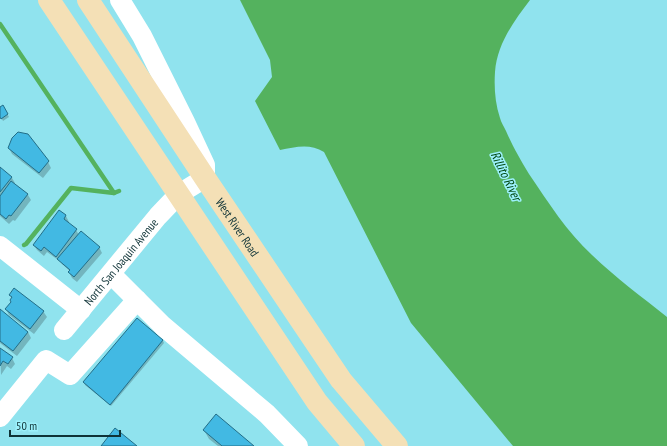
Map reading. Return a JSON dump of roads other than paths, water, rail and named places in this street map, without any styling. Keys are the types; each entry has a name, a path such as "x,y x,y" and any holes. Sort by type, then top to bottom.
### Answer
{"main road":[{"path":"49,0 317,402 354,446"},
{"name":"West River Road","path":"88,0 205,178 341,380 397,446"}],"street":[{"path":"120,0 142,36 185,122 205,165 205,178"},
{"name":"North San Joaquin Avenue","path":"64,330 156,219 179,194 205,178"},
{"path":"3,255 81,310"},
{"path":"111,274 163,326 267,414 298,446"},
{"path":"0,417 46,360 70,375 137,300"}],"water":[{"name":"Rillito River","path":"240,0 530,0 507,33 496,62 495,89 500,120 529,174 574,237 610,272 667,317 667,446 513,446 411,323 324,152 313,147 297,147 280,150 255,101 272,77 270,60"}],"waterway":[{"path":"0,24 114,193 119,191"},
{"path":"24,245 71,188 114,193"}]}
